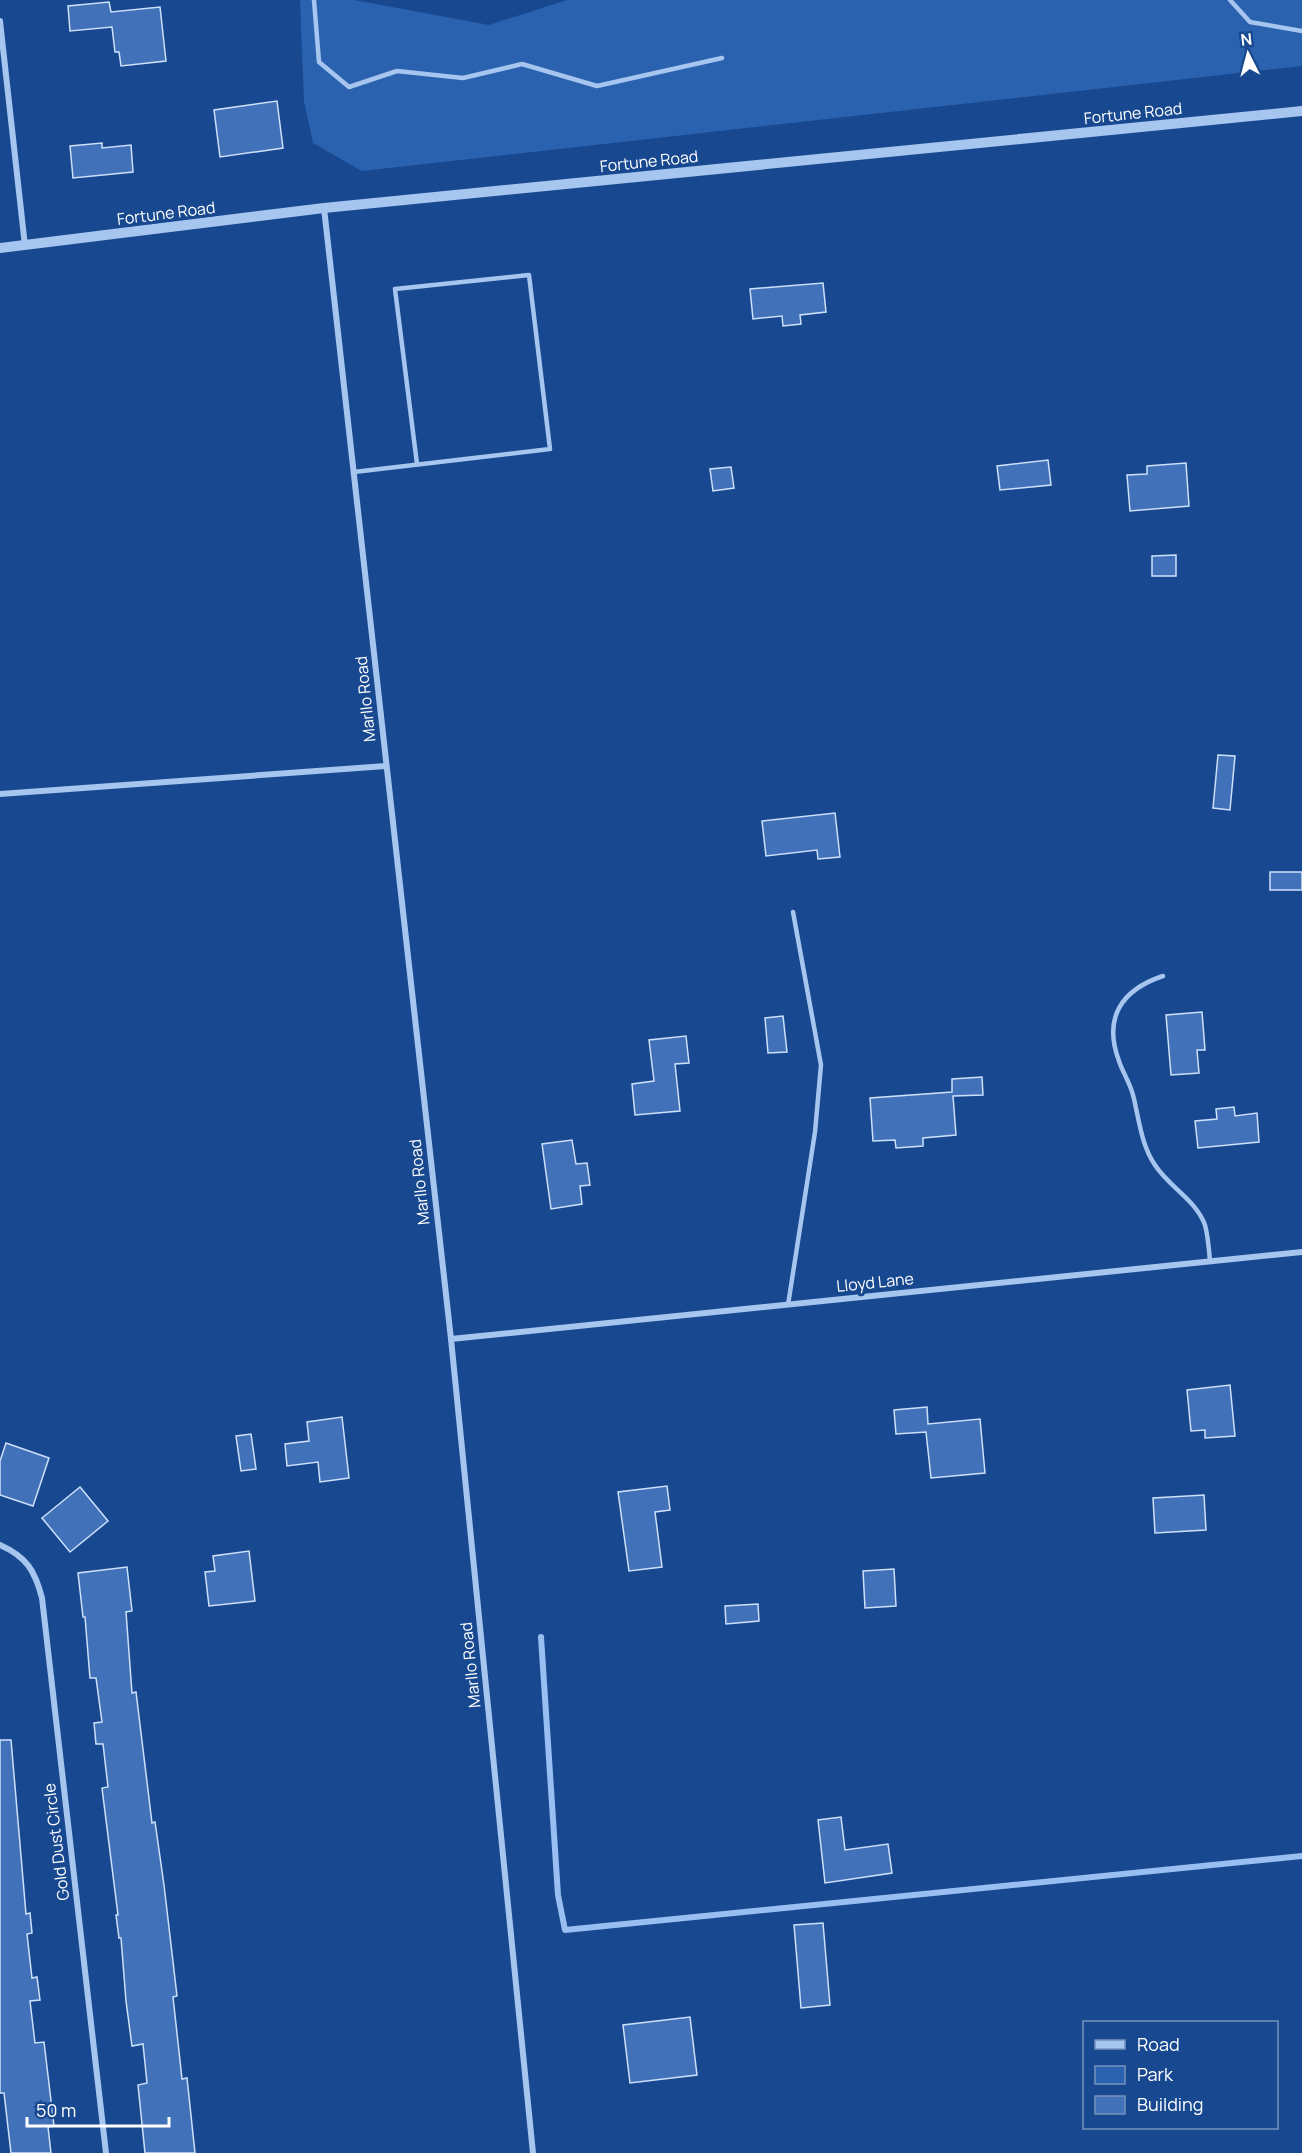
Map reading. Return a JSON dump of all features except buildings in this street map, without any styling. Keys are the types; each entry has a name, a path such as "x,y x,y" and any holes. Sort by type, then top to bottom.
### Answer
{"street":[{"path":"0,21 25,246"},
{"name":"Fortune Road","path":"0,248 324,208 1302,111"},
{"name":"Marllo Road","path":"324,208 451,1339 533,2153"},
{"path":"0,794 386,766"},
{"name":"Lloyd Lane","path":"451,1339 1302,1252"},
{"name":"Gold Dust Circle","path":"0,1545 25,1561 37,1578 42,1598 106,2153"}],"lane":[{"path":"314,0 319,62 349,87 397,71 463,78 522,64 597,86 722,58"},
{"path":"1230,0 1250,22 1302,31"},
{"path":"354,472 549,449 529,275 395,289 417,464"},
{"path":"788,1305 815,1132 821,1065 793,912"},
{"path":"1163,976 1147,981 1124,999 1114,1022 1114,1045 1130,1085 1148,1154 1164,1178 1198,1212 1207,1234 1210,1261"}],"green space":[{"path":"300,0 354,0 489,25 567,0 1302,0 1302,66 362,171 313,143 304,101"}],"waterway":[{"path":"541,1637 558,1895 565,1930 1302,1856"}]}
